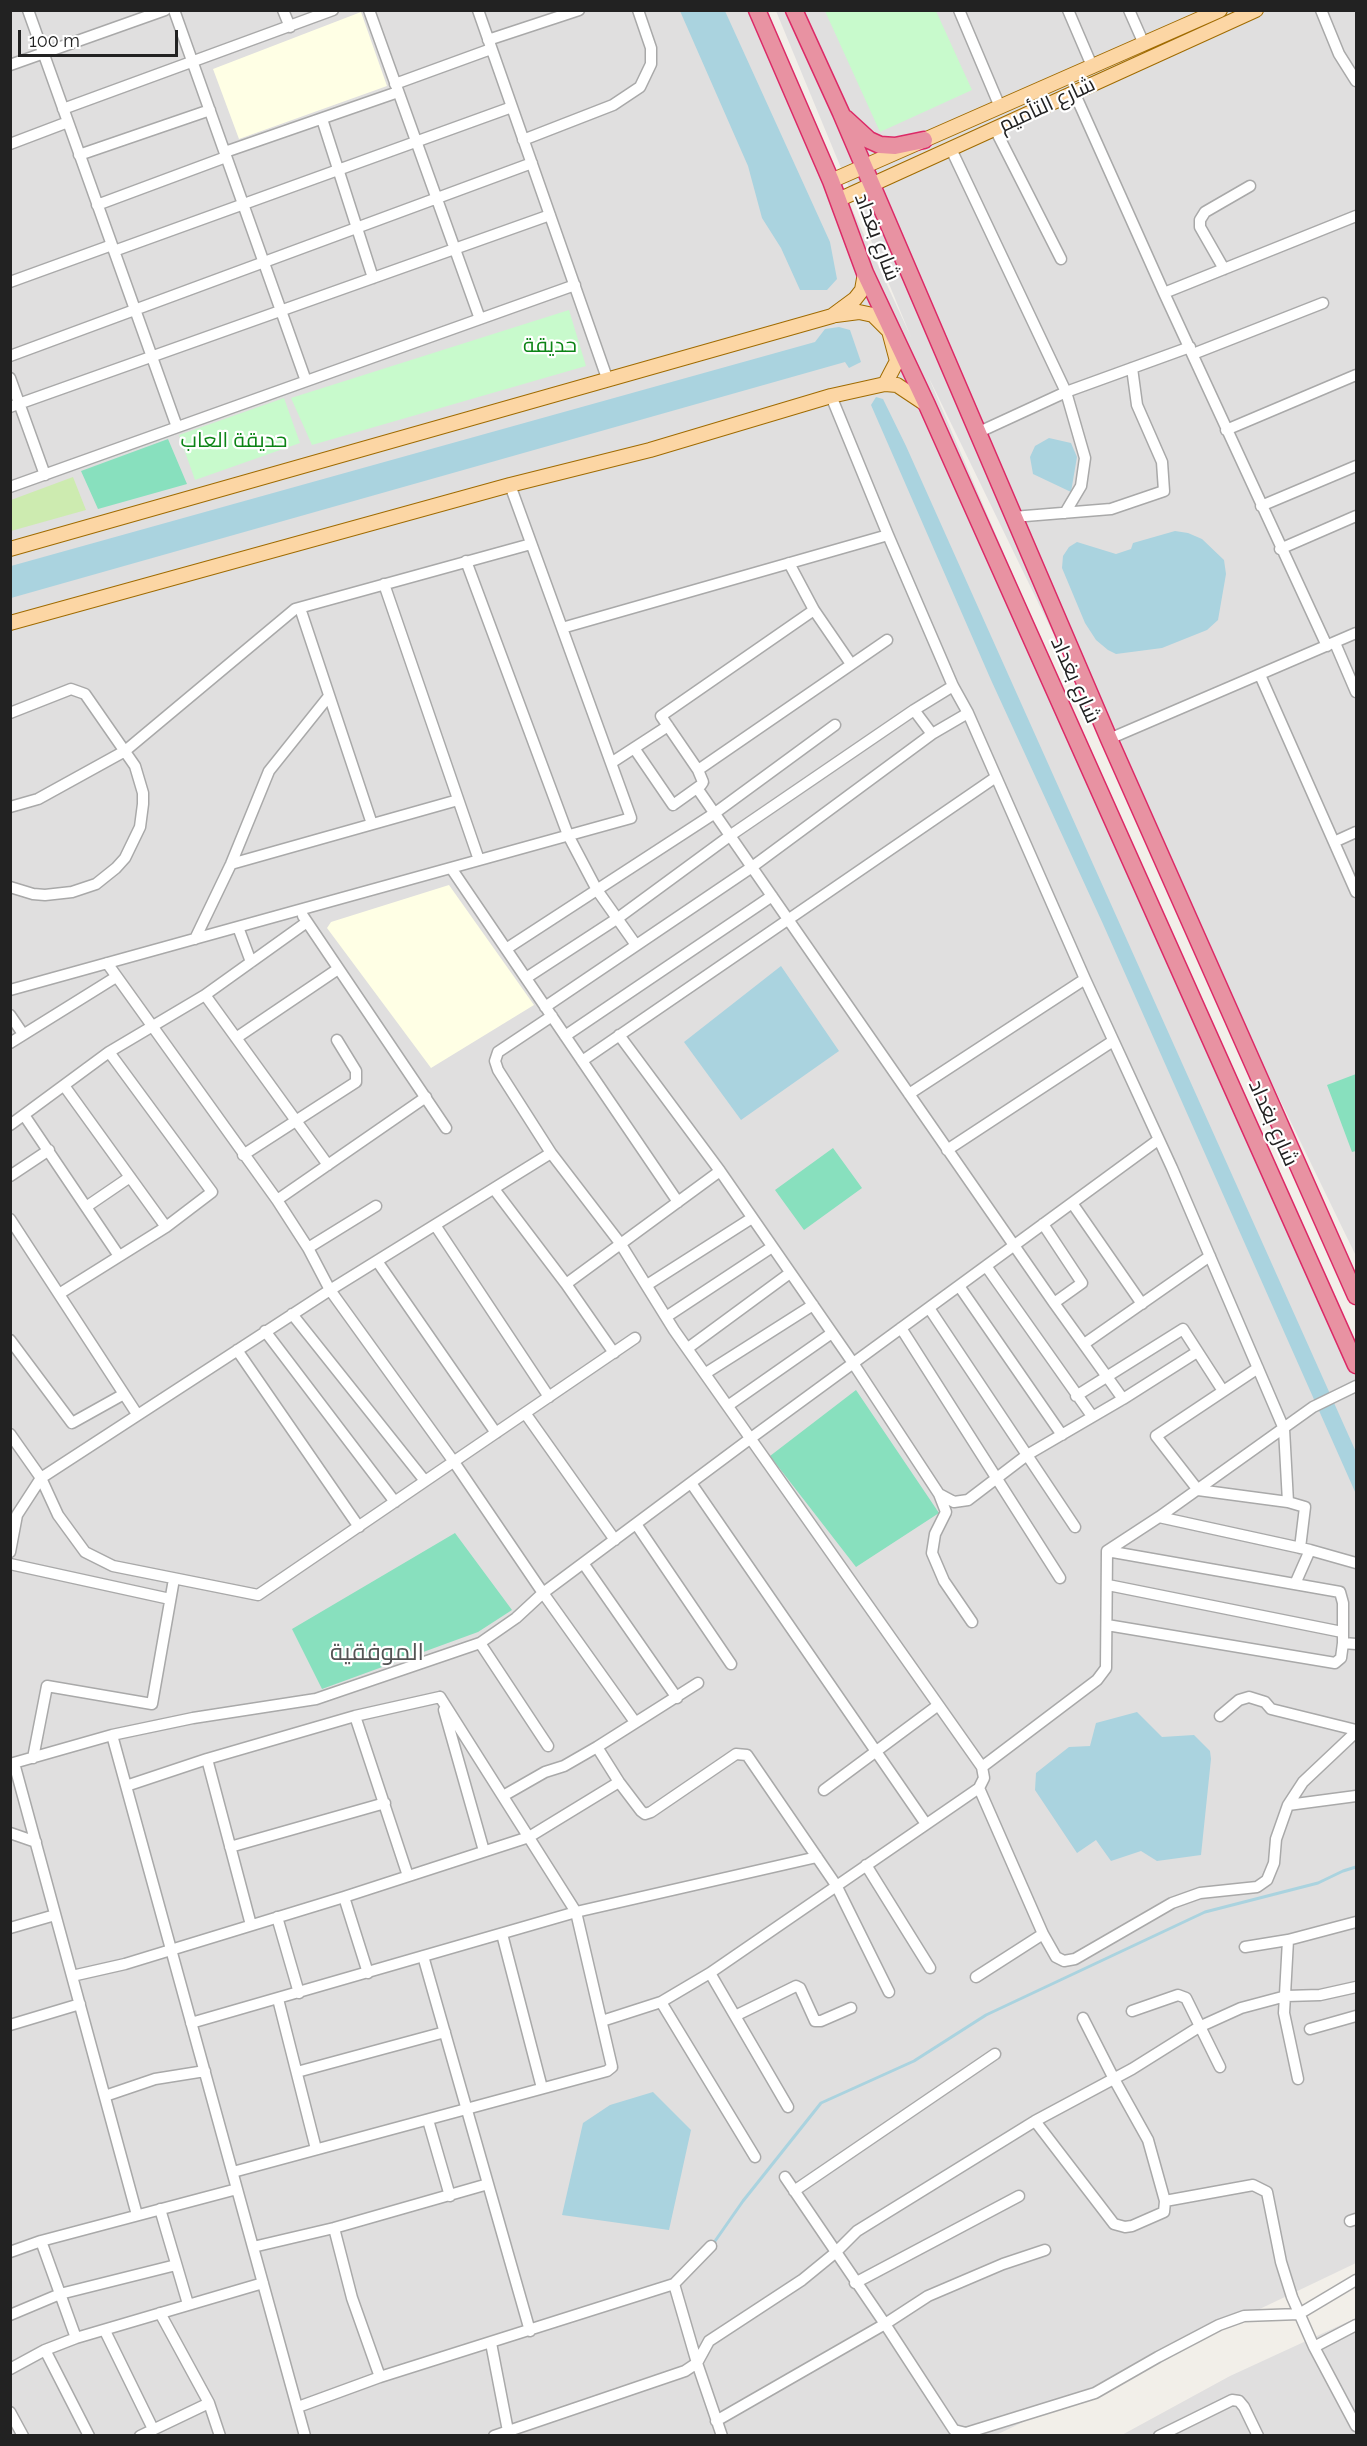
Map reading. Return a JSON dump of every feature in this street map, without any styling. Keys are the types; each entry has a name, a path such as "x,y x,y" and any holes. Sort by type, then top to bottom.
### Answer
{"highway":[{"name":"شارع بغداد","path":"757,10 831,181 865,273 927,405 1356,1365"},
{"name":"شارع بغداد","path":"794,10 841,113 870,186 1109,739 1356,1296"},
{"path":"841,113 868,140 880,146 895,146 924,140"}],"main road":[{"name":"شارع التأميم","path":"831,181 1220,10"},
{"name":"شارع التأميم","path":"838,200 1256,10"},
{"path":"832,316 855,299 862,290 865,273"},
{"path":"10,549 832,316 859,312 879,319 888,331 897,361 885,384"},
{"path":"10,623 650,450 831,396 885,384 897,385 927,405"}],"street":[{"path":"28,10 177,427"},
{"path":"10,65 165,10"},
{"path":"174,10 306,381"},
{"path":"283,10 290,27"},
{"path":"63,109 333,10"},
{"path":"369,10 480,319"},
{"path":"478,10 608,378"},
{"path":"98,205 322,119 396,88 490,44 579,10"},
{"path":"523,140 613,105 640,87 651,64 651,48 638,10"},
{"path":"959,10 1000,107"},
{"path":"1068,10 1092,66"},
{"path":"1129,10 1144,44"},
{"path":"1321,10 1339,54 1356,81"},
{"path":"1074,92 1280,549 1356,692"},
{"path":"10,282 243,205 512,106"},
{"path":"79,155 210,110"},
{"path":"322,119 373,278"},
{"path":"10,144 68,122"},
{"path":"995,129 1061,259"},
{"path":"951,149 1066,392 1085,458 1081,486 1065,513"},
{"path":"10,356 532,163"},
{"path":"1224,269 1200,227 1200,220 1205,212 1250,186"},
{"path":"15,405 550,214"},
{"path":"1164,293 1356,216"},
{"path":"10,487 575,285"},
{"path":"976,433 1066,392 1132,368 1192,351 1323,303"},
{"path":"1013,517 1111,509 1164,491 1161,462 1137,405 1132,368"},
{"path":"1226,430 1356,375"},
{"path":"10,378 15,405 45,475"},
{"path":"831,396 953,686 968,713 1210,1256 1284,1429 1288,1502"},
{"path":"1261,506 1356,466"},
{"path":"10,990 632,818 510,486"},
{"path":"1280,549 1356,516"},
{"path":"562,628 888,535"},
{"path":"10,807 38,799 125,752 295,609 531,544"},
{"path":"466,561 568,835 597,890 636,945"},
{"path":"789,563 814,610 851,664"},
{"path":"384,584 479,860"},
{"path":"300,608 372,824"},
{"path":"634,748 673,805 697,788 703,782 698,770 661,716 814,610"},
{"path":"1109,739 1356,633"},
{"path":"698,770 887,640"},
{"path":"1260,675 1356,892"},
{"path":"526,978 618,918 731,835 914,710 953,686"},
{"path":"10,713 71,689 85,694 135,766 143,793 140,827 134,843 125,858 106,877 78,890 45,895 10,887"},
{"path":"195,939 231,864 269,771 329,696"},
{"path":"914,710 932,734"},
{"path":"603,2021 661,2002 710,1973 979,1788 984,1778 982,1767 666,1317 621,1243 551,1153 498,1070 495,1061 498,1052 636,945 752,867 932,734 968,713"},
{"path":"506,949 715,813 835,725"},
{"path":"611,763 668,726"},
{"path":"582,1061 996,777"},
{"path":"697,788 1053,1303 1123,1399"},
{"path":"231,864 458,800"},
{"path":"1334,842 1356,832"},
{"path":"451,868 678,1202"},
{"path":"565,1036 772,896"},
{"path":"299,910 446,1128"},
{"path":"10,1125 65,1087 109,1052 205,995 307,922"},
{"path":"238,927 251,962"},
{"path":"107,963 277,1200 308,1248 330,1290 454,1462 543,1593 635,1722"},
{"path":"236,1038 338,969"},
{"path":"10,1043 116,977"},
{"path":"909,1094 1085,979"},
{"path":"205,995 328,1165"},
{"path":"10,1015 23,1034"},
{"path":"619,1035 720,1171 939,1494 946,1512 935,1534 932,1554 944,1581 972,1622"},
{"path":"243,1155 356,1082 356,1071 337,1040"},
{"path":"947,1150 1113,1041"},
{"path":"59,1294 166,1227 212,1192 109,1052"},
{"path":"65,1087 166,1227"},
{"path":"277,1200 426,1097"},
{"path":"24,1115 119,1256"},
{"path":"137,2215 36,1842 12,1764 112,1735 193,1718 316,1699 480,1643 516,1618 543,1593 751,1438 1158,1140"},
{"path":"10,1176 49,1150"},
{"path":"10,1552 17,1515 41,1478 292,1314 551,1153"},
{"path":"566,1284 720,1171"},
{"path":"86,1207 129,1177"},
{"path":"494,1189 566,1284 614,1353"},
{"path":"1072,1203 1142,1305"},
{"path":"308,1248 376,1206"},
{"path":"647,1285 752,1218"},
{"path":"10,1219 137,1414"},
{"path":"1043,1224 1082,1283 1053,1303"},
{"path":"435,1225 549,1397"},
{"path":"666,1317 772,1247"},
{"path":"1084,1344 1210,1256"},
{"path":"377,1261 496,1433"},
{"path":"986,1266 1092,1416"},
{"path":"688,1348 790,1273"},
{"path":"959,1286 1062,1435"},
{"path":"706,1373 813,1305"},
{"path":"929,1308 1075,1527"},
{"path":"292,1314 425,1481"},
{"path":"901,1328 1060,1578"},
{"path":"1077,1396 1183,1329 1223,1391"},
{"path":"266,1331 395,1502"},
{"path":"729,1405 832,1333"},
{"path":"10,1434 41,1478 57,1515 85,1552 113,1566 258,1595 635,1338"},
{"path":"10,1340 72,1423 124,1394"},
{"path":"237,1350 359,1527"},
{"path":"939,1494 954,1502 968,1500 1027,1455 1123,1399 1197,1352"},
{"path":"1258,1368 1156,1436 1198,1490 1288,1502 1305,1507 1305,1549 1295,1584"},
{"path":"1107,1551 1198,1490 1313,1407 1356,1386"},
{"path":"525,1413 615,1540"},
{"path":"691,1483 926,1824"},
{"path":"1159,1517 1305,1549 1356,1563"},
{"path":"636,1524 731,1664"},
{"path":"982,1767 1096,1680 1106,1668 1107,1551"},
{"path":"1107,1551 1340,1592 1343,1603 1341,1658 1335,1663 1107,1625"},
{"path":"584,1563 677,1698"},
{"path":"10,1564 170,1599"},
{"path":"33,1758 47,1686 152,1704 174,1579"},
{"path":"1108,1585 1343,1637 1356,1644"},
{"path":"480,1643 548,1746"},
{"path":"503,1796 545,1772 564,1766 597,1747 698,1683"},
{"path":"126,1786 207,1759 355,1716 440,1697"},
{"path":"232,2172 607,2071 612,2067 576,1912 440,1697"},
{"path":"440,1697 484,1851"},
{"path":"1220,1716 1239,1700 1249,1697 1265,1702 1271,1709 1356,1731"},
{"path":"824,1790 937,1706"},
{"path":"355,1716 408,1876"},
{"path":"979,1788 1043,1934 1056,1957 1064,1961 1075,1959 1172,1903 1200,1893 1257,1887 1267,1880 1274,1863 1276,1839 1288,1805 1303,1782 1356,1731"},
{"path":"112,1735 305,2436"},
{"path":"597,1747 619,1782 645,1814 736,1754 747,1755 836,1885 889,1992"},
{"path":"207,1759 251,1925"},
{"path":"72,1976 125,1964 529,1838 619,1782"},
{"path":"1288,1805 1356,1796"},
{"path":"230,1847 385,1803"},
{"path":"10,1833 36,1842"},
{"path":"191,2023 576,1912 818,1857"},
{"path":"866,1865 930,1968"},
{"path":"344,1897 368,1973"},
{"path":"10,1928 55,1915"},
{"path":"277,1917 299,1993"},
{"path":"1245,1947 1288,1940 1356,1922"},
{"path":"502,1934 542,2088"},
{"path":"976,1977 1043,1934"},
{"path":"1288,1940 1284,2013 1298,2079"},
{"path":"423,1956 530,2331"},
{"path":"710,1973 788,2107"},
{"path":"735,2016 796,1986 800,1988 815,2021 821,2021 850,2008"},
{"path":"494,2436 685,2372 697,2363 709,2342 802,2280 857,2231 1035,2121 1113,2079 1199,2027 1241,2008 1286,1996 1320,1995 1356,1987"},
{"path":"1132,2011 1178,1995 1186,1998 1220,2067"},
{"path":"278,1999 316,2149"},
{"path":"661,2002 754,2157"},
{"path":"10,2025 80,2004"},
{"path":"1310,2029 1356,2016"},
{"path":"1035,2121 1114,2224 1132,2226 1164,2212 1165,2201 1148,2140 1113,2079 1083,2018"},
{"path":"297,2072 445,2032"},
{"path":"794,2191 995,2054"},
{"path":"105,2096 155,2079 205,2071"},
{"path":"428,2120 450,2196"},
{"path":"784,2177 885,2324 950,2433 966,2433 1095,2393 1219,2325 1244,2316 1299,2314 1356,2280"},
{"path":"253,2247 334,2228 488,2184"},
{"path":"1165,2201 1248,2185 1263,2188 1268,2197 1281,2262 1299,2314 1356,2426"},
{"path":"10,2252 41,2241 237,2189"},
{"path":"855,2283 1019,2196"},
{"path":"160,2209 188,2304"},
{"path":"334,2228 352,2298 380,2377"},
{"path":"41,2241 75,2338"},
{"path":"298,2407 380,2377 674,2284 711,2246"},
{"path":"716,2421 885,2324 928,2296 1003,2264 1045,2250"},
{"path":"10,2315 60,2294 176,2265"},
{"path":"10,2369 45,2350 75,2338 263,2283"},
{"path":"674,2284 697,2363 722,2436"},
{"path":"160,2313 209,2403 220,2436"},
{"path":"1314,2347 1356,2325"},
{"path":"105,2331 153,2429"},
{"path":"491,2343 508,2431"},
{"path":"45,2350 89,2436"},
{"path":"1159,2436 1232,2400 1239,2401 1244,2407 1258,2436"},
{"path":"140,2436 209,2403"},
{"path":"10,2412 23,2436"}],"shaded area":[{"path":"11,11 761,11 911,337 776,11 1356,11 1356,1256 928,376 1356,1376 1356,2263 996,2435 11,2436"},
{"path":"361,12 387,86 239,139 213,69"},
{"path":"449,885 534,1005 431,1068 327,928 331,922"},
{"path":"1356,2318 1356,2435 1120,2436 1230,2376"}],"green space":[{"path":"825,11 936,11 972,90 880,132"},
{"name":"حديقة","path":"569,310 586,366 312,445 291,398"},
{"name":"حديقة العاب","path":"284,398 300,443 195,480 179,435"},
{"path":"168,439 187,484 98,509 81,471"},
{"path":"73,477 86,510 11,531 11,500"},
{"path":"1356,1074 1356,1151 1352,1152 1327,1085"},
{"path":"833,1148 862,1188 804,1230 775,1190"},
{"path":"856,1390 939,1513 856,1567 770,1456"},
{"path":"455,1533 512,1610 478,1632 322,1689 292,1629"}],"water":[{"path":"680,11 725,11 830,242 837,279 827,290 800,290 781,248 762,218 748,166"},
{"path":"839,327 850,330 861,362 849,368 845,362 11,598 11,566 815,342 825,329"},
{"path":"876,397 883,399 906,446 1356,1452 1356,1494 1103,924 991,680 871,405"},
{"path":"1049,438 1071,443 1077,457 1071,492 1033,474 1030,457 1035,446"},
{"path":"1175,531 1202,539 1224,560 1226,574 1218,620 1207,630 1162,648 1116,654 1108,650 1096,640 1085,623 1062,568 1063,556 1069,547 1077,542 1116,554 1131,549 1133,543"},
{"path":"781,966 839,1051 741,1120 684,1042"},
{"path":"1137,1712 1162,1737 1194,1735 1210,1751 1201,1855 1157,1861 1141,1851 1111,1861 1096,1840 1077,1853 1035,1790 1036,1773 1069,1747 1090,1746 1096,1723"},
{"path":"653,2092 691,2130 669,2230 562,2215 583,2123 610,2105"}],"waterway":[{"path":"713,2244 743,2201 821,2103 914,2061 986,2015 1205,1912 1318,1883 1356,1867"}],"district":[{"name":"الموفقية","path":"377,1653"}]}
